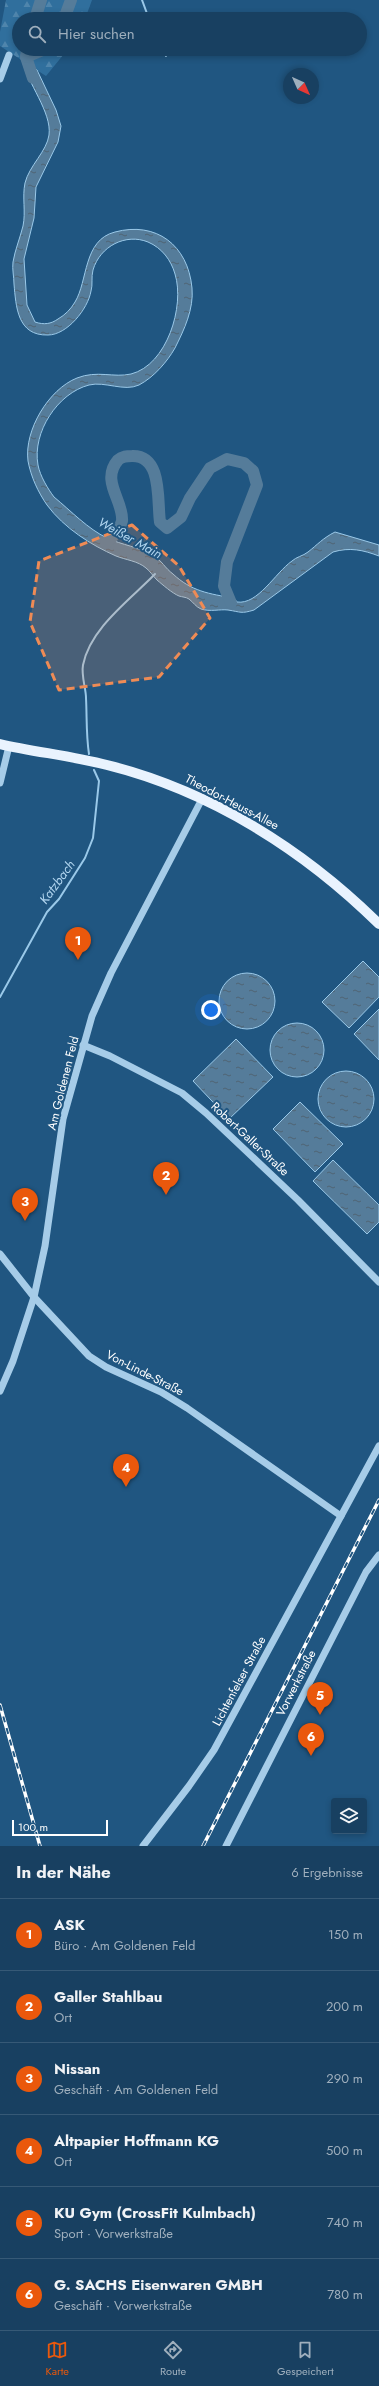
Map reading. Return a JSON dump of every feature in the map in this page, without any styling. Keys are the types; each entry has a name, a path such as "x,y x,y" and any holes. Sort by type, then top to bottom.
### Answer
{"main road":[{"name":"Theodor-Heuss-Allee","path":"5,745 108,765 182,790 202,799 283,844 332,881 379,924"}],"street":[{"path":"0,79 9,55"},
{"path":"0,783 5,745"},
{"name":"Am Goldenen Feld","path":"0,1391 13,1361 34,1297 45,1246 64,1119 92,1016 111,973 202,799"},
{"name":"Robert-Galler-Straße","path":"83,1045 121,1061 182,1092 287,1190 379,1282"},
{"name":"Von-Linde-Straße","path":"0,1254 34,1297 90,1356 106,1367 161,1392 187,1408 341,1516"},
{"path":"341,1516 379,1446"},
{"name":"Lichtenfelser Straße","path":"143,1846 190,1786 214,1750 341,1516"},
{"name":"Vorwerkstraße","path":"226,1846 359,1586 379,1555"}],"highlighted area":[{"path":"132,525 179,566 210,618 159,677 59,690 30,622 39,561"}],"green space":[{"path":"6,0 92,0 88,12 12,12 12,54 0,46 0,32"},
{"path":"15,56 62,56 46,76"}],"water":[{"path":"22,59 37,70 56,110 61,126 58,142 36,187 34,218 24,259 27,305 35,322 47,324 53,322 63,316 70,309 79,293 88,262 97,243 105,236 115,232 130,229 144,230 167,240 177,248 184,260 189,273 192,288 190,311 182,334 172,353 155,373 145,382 133,387 95,384 78,389 67,396 50,416 43,427 37,452 40,474 54,497 93,530 107,538 153,555 180,580 201,591 234,598 237,602 245,602 259,594 286,566 335,532 379,545 379,556 356,550 339,550 333,552 254,610 239,612 204,610 188,598 179,596 171,591 143,566 107,552 78,535 61,521 47,505 35,484 28,461 30,436 40,412 57,391 67,383 77,378 98,374 131,374 144,368 154,359 163,347 170,333 175,317 177,287 175,274 171,264 162,251 148,242 131,239 115,244 101,254 92,273 92,289 86,305 76,320 69,326 55,334 48,335 30,331 24,325 17,310 13,262 24,221 25,183 30,171 48,141 49,126 43,107 29,78"},
{"path":"363,961 379,977 379,997 349,1028 322,1002"},
{"path":"247,973 258,975 267,981 273,990 275,1001 273,1012 267,1021 258,1027 247,1029 236,1027 227,1021 221,1012 219,1001 221,990 227,981 236,975"},
{"path":"379,1009 379,1060 354,1034"},
{"path":"292,1023 302,1023 312,1027 320,1035 324,1045 324,1055 320,1065 312,1073 302,1077 292,1077 282,1073 274,1065 270,1055 270,1045 274,1035 282,1027"},
{"path":"236,1039 273,1077 229,1119 193,1081"},
{"path":"340,1071 352,1071 362,1075 370,1083 374,1093 374,1105 370,1115 362,1123 352,1127 340,1127 330,1123 322,1115 318,1105 318,1093 322,1083 330,1075"},
{"path":"300,1102 343,1144 315,1172 273,1129"},
{"path":"333,1160 379,1205 379,1222 367,1234 313,1181"}],"waterway":[{"name":"Weißer Main","path":"37,12 41,0"},
{"name":"Weißer Main","path":"67,12 71,0"},
{"path":"142,0 146,12"},
{"name":"Weißer Main","path":"26,56 33,78"},
{"path":"106,543 116,533 122,521 122,513 114,491 111,476 113,468 121,458 132,456 142,458 149,463 154,471 156,481 160,522 167,528 181,517 190,498 210,468 227,459 244,463 253,471 257,485 227,562 224,586 231,603"},
{"name":"Katzbach","path":"89,754 86,694 83,673 83,665 87,651 94,639 113,615 155,574"},
{"name":"Katzbach","path":"0,997 47,912 59,899 85,858 93,838 99,781 94,770"}],"railway":[{"path":"203,1846 379,1500"},
{"path":"0,1705 40,1846"}],"place":[{"name":"ASK","path":"78,960"},
{"name":"Galler Stahlbau","path":"166,1195"},
{"name":"Nissan","path":"25,1221"},
{"name":"Altpapier Hoffmann KG","path":"126,1487"},
{"name":"KU Gym (CrossFit Kulmbach)","path":"320,1715"},
{"name":"G. SACHS Eisenwaren GMBH","path":"311,1756"}]}
